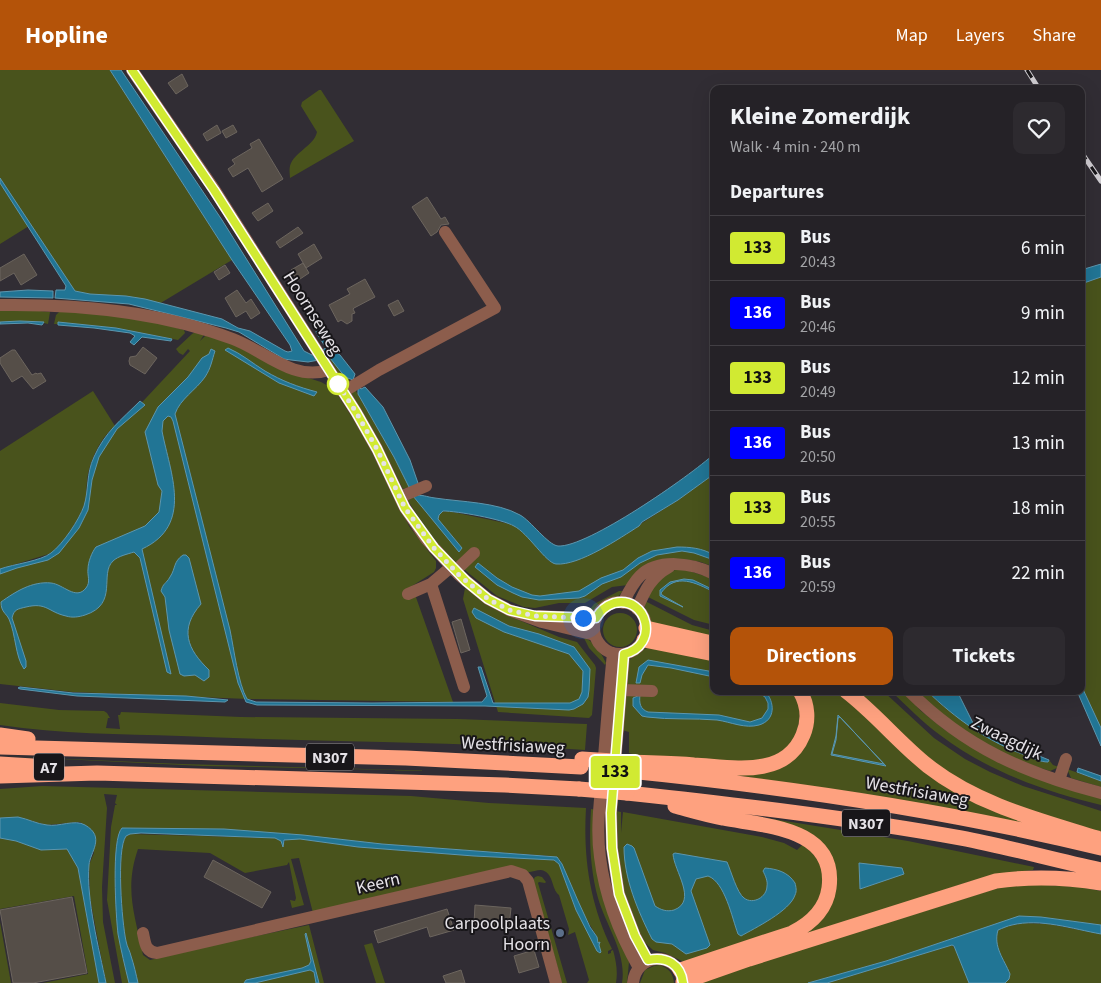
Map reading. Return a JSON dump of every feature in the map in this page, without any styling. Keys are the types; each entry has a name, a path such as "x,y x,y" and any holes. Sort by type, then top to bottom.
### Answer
{"highway":[{"path":"645,634 710,642"},
{"path":"645,634 710,653"},
{"name":"N307","path":"629,767 738,769 770,766 783,759 801,740 805,731 807,712 802,695"},
{"path":"851,695 928,766 965,790 1012,811 1101,839"},
{"name":"A7","path":"0,735 96,749"},
{"name":"A7","path":"0,747 96,749"},
{"name":"Westfrisiaweg","path":"96,749 312,757 406,758 564,766 582,763 629,767 892,805 1016,828 1101,848"},
{"name":"A7","path":"0,764 30,765 97,773"},
{"name":"N307","path":"97,773 505,785 627,793 749,806 878,824 963,839 1101,870"},
{"name":"A7","path":"0,776 97,773"},
{"name":"N307","path":"627,793 720,818 788,830 815,845 828,868 830,880 825,900 819,913 802,928 737,952 682,978"},
{"path":"682,978 996,881 1044,876 1101,883"}],"street":[{"name":"Hoornseweg","path":"132,70 219,197 344,392 377,449 414,491 405,508 421,531 453,569 488,599 509,610 548,624 595,635"},
{"path":"344,392 378,370 495,308 445,232"},
{"path":"0,304 43,305 138,313 231,338 296,370 313,373 322,360"},
{"path":"408,594 431,584 474,553"},
{"path":"637,609 650,582 661,572 674,565"},
{"path":"623,602 633,585 644,573 658,566 693,565 710,572"},
{"path":"431,584 464,687"},
{"path":"623,602 637,609 645,620 645,634 636,649 619,654 601,646 595,635 596,618 607,606 623,602"},
{"name":"Hoornseweg","path":"509,610 535,616 596,618"},
{"path":"619,654 622,690 611,813 612,848 619,894 644,964"},
{"path":"619,654 599,813 599,850 605,887 624,942 644,964"},
{"path":"622,690 652,691"},
{"name":"Zwaagdijk","path":"913,695 931,712 973,743 1006,760 1059,780 1101,793"},
{"path":"1059,780 1066,759"},
{"name":"Keern","path":"143,933 147,949 157,953 511,871 523,875 528,880 556,983"},
{"path":"633,983 634,975 644,964 659,959 668,961 682,978"}],"green space":[{"path":"0,70 110,70 232,260 154,307 73,296 29,226 0,244"},
{"path":"321,90 354,141 290,178 292,161 312,141 317,132 301,106 302,102"},
{"path":"1101,277 1101,728 1085,694 1085,283"},
{"path":"0,307 50,312 48,324 36,321 0,322"},
{"path":"61,310 126,313 184,330 185,333 178,340 116,328 58,322 58,324 54,324 56,315"},
{"path":"197,331 205,333 200,341 206,335 226,340 293,373 321,382 334,389 365,438 409,526 436,561 434,572 412,586 453,702 248,699 73,692 0,684 0,574 48,560 79,528 88,510 93,473 103,449 117,429 190,351 188,349 183,355 176,349"},
{"path":"329,358 349,379 409,487 403,489 387,457"},
{"path":"93,391 115,426 100,444 93,458 88,474 85,502 74,526 52,553 0,569 0,451"},
{"path":"710,477 710,565 683,559 628,585 612,587 585,603 559,603 535,608 524,607 497,596 451,559 425,528 407,499 413,496 462,548 440,522 438,517 441,512 448,511 510,524 527,535 549,561 569,562 588,555 639,526"},
{"path":"683,569 710,578 710,624 694,620 646,596 647,592 669,572"},
{"path":"465,588 500,612 559,637 577,642 596,668 592,715 589,718 498,712 463,599"},
{"path":"619,591 623,591 616,599 606,602 592,612 587,613 594,604"},
{"path":"645,601 692,625 710,630 710,638 652,623 645,611"},
{"path":"620,613 632,618 637,630 632,642 620,647 608,642 603,630 608,618"},
{"path":"584,638 591,641 597,648 606,663 605,665 589,648"},
{"path":"651,646 710,657 710,695 796,695 801,703 797,740 767,762 646,758 629,753 629,732 622,730 628,661"},
{"path":"804,695 845,695 909,754 1042,828 859,793 733,775 794,756"},
{"path":"857,695 887,695 934,738 965,759 1023,786 1101,811 1101,835 1017,809 949,777"},
{"path":"895,695 906,695 921,711 945,730 985,755 1101,798 1101,805 1037,786 997,769 958,748 921,719"},
{"path":"921,695 931,695 967,724 1011,749 1043,762 1048,762 1049,760 1053,765 1059,767 1050,771 1010,756 984,743 936,710"},
{"path":"0,703 59,710 104,711 110,718 108,718 106,728 120,729 118,715 121,712 241,717 458,719 587,724 585,750 484,745 113,734 68,732 0,725"},
{"path":"0,756 182,764 441,771 203,766"},
{"path":"1067,769 1101,781 1101,787 1071,778"},
{"path":"42,786 411,796 489,803 586,808 587,863 593,898 604,932 612,949 608,951 608,954 613,950 617,970 616,983 587,983 589,980 575,932 568,935 569,929 559,895 545,871 525,872 313,913 299,858 291,859 304,905 292,908 290,900 295,901 296,898 289,862 287,865 245,873 210,853 138,849 134,863 131,890 143,955 150,960 309,925 324,983 319,983 306,933 311,961 309,965 302,968 246,980 244,983 138,983 126,941 122,904 121,856 126,836 130,834 275,838 281,841 282,846 286,839 300,839 358,847 554,860 559,864 576,910 598,952 597,937 583,913 560,860 550,856 382,844 272,833 122,828 116,846 115,896 118,934 129,983 122,983 107,900 111,827 115,805 117,805 115,803 117,795 104,794 107,808 102,887 103,922 115,983 106,983 90,898 89,865 94,853 90,829 80,822 46,825 18,817 0,818 0,789"},
{"path":"591,809 597,810 596,831 629,962 627,983 622,983 623,972 619,950 595,887 591,854"},
{"path":"616,811 621,812 621,833 623,812 762,837 784,843 797,850 804,843 822,865 823,898 798,925 684,962 665,953 653,950 642,940 620,884"},
{"path":"724,811 908,841 1034,867 1033,870 989,877 949,888 921,899 695,973 822,914 824,851","holes":["859,863 903,869 904,874 860,889"]},
{"path":"0,838 16,841 41,850 67,849 78,868 99,983 43,983 88,974 74,896 0,909"},
{"path":"538,876 542,877 546,882 538,883 567,983 562,983 533,881"},
{"path":"1029,884 1080,887 1101,891 1101,925 1041,917 1007,920 886,961 808,983 694,983 1001,887"},
{"path":"0,922 11,983 0,983"},
{"path":"1023,923 1049,924 1101,934 1101,983 1005,983 1009,979 1010,974 999,953 997,931 1004,927"},
{"path":"372,943 385,983 376,983 364,945"},
{"path":"952,945 959,954 969,983 827,983"},
{"path":"659,965 670,971 674,983 640,983 645,970"},
{"path":"310,970 314,972 316,983 255,983"}],"water":[{"path":"110,70 121,70 222,220 304,351 312,355 326,348 316,332 317,329 329,348 340,355 355,374 353,380 345,377 330,358 308,362 284,359 239,332 226,328 129,304 55,298 56,290 65,290 66,286 0,183 0,178 75,291 145,299 222,319 238,328 250,331 285,351 292,351 290,345 232,260"},
{"path":"1101,264 1101,277 1085,283 1085,269"},
{"path":"53,291 53,298 0,297 0,292"},
{"path":"0,322 44,322 42,325 28,323 0,324"},
{"path":"58,322 116,328 172,339 171,341 142,337 134,345 130,342 135,336 130,333 58,325"},
{"path":"228,348 278,378 317,392 314,396 279,383 225,350"},
{"path":"211,349 215,351 207,374 184,399 175,414 230,630 239,675 247,699 256,702 482,702 487,696 478,667 481,667 493,703 570,703 579,699 582,692 583,671 569,654 504,632 476,618 472,612 474,608 509,626 539,634 574,647 590,669 588,697 583,704 569,710 485,706 257,705 246,702 238,683 173,421 168,416 163,421 162,431 173,480 173,512 168,526 158,539 142,549 171,674 167,672 140,558 134,552 123,555 113,561 109,567 105,597 102,604 85,615 68,617 39,606 26,607 15,611 12,618 26,661 24,669 19,658 9,619 3,610 1,602 24,588 44,583 56,584 78,593 82,592 88,583 89,563 96,547 145,526 159,512 162,491 158,485 145,432 158,407 188,377 202,358 209,354"},
{"path":"359,387 361,389 365,387 383,407 410,460 419,486 409,487 358,394"},
{"path":"140,401 145,405 117,429 99,457 92,480 88,510 79,528 59,553 48,560 0,574 0,569 47,556 65,538 84,506 90,470 98,448 114,427"},
{"path":"710,457 710,477 678,500 610,544 576,561 556,564 547,559 525,535 508,523 458,512 443,511 438,519 462,548 459,552 413,496 422,495 501,507 520,515 549,542 558,546 572,544 614,524"},
{"path":"677,547 691,548 710,553 710,559 682,551 657,555 640,563 621,577 602,584 585,596 539,600 522,597 497,585 475,567 478,563 512,587 540,596 579,591 601,578 623,570 638,558 652,551"},
{"path":"183,555 189,558 201,604 190,622 188,638 195,654 209,670 209,677 204,681 195,675 184,676 180,674 169,630 165,597 161,591 172,574 176,563"},
{"path":"684,579 693,580 710,588 710,590 700,585 680,581 673,583 661,593 683,607 660,596 660,590 670,582"},
{"path":"648,660 710,671 710,676 648,665 640,683 636,683 639,667"},
{"path":"18,688 73,693 186,696 228,700 225,702 77,696"},
{"path":"1085,694 1101,728 1101,746 1079,695"},
{"path":"640,695 641,705 648,712 719,715 750,722 762,718 768,709 765,697 762,695 768,695 771,700 771,715 765,723 754,726 743,726 717,720 647,717 642,716 633,706 633,698"},
{"path":"931,695 959,695 973,723 1005,742 1049,760 1048,762 1039,761 1011,750 985,736 949,711"},
{"path":"838,715 840,717 838,718 836,740 832,754 884,764 862,741 886,766 831,755 836,736"},
{"path":"1078,768 1101,776 1101,781 1077,772"},
{"path":"18,817 47,825 81,823 95,834 96,840 89,865 89,893 106,983 99,983 78,868 67,849 41,850 16,841 0,838 0,818"},
{"path":"122,828 224,829 382,844 557,857 562,864 590,927 597,937 598,943 600,942 601,952 597,951 576,910 559,864 554,860 358,847 300,839 284,840 283,847 281,841 275,838 141,833 126,836 121,856 124,932 138,983 129,983 118,934 115,896 116,847"},
{"path":"627,844 634,848 655,906 660,909 674,910 681,906 684,900 683,885 674,861 673,854 675,853 727,862 739,892 748,900 759,899 765,894 767,884 763,871 765,868 778,870 789,876 795,883 796,894 792,901 779,913 741,936 738,934 727,901 719,885 708,876 696,879 691,891 710,945 707,948 686,954 672,944 656,942 652,939 629,883 624,847"},
{"path":"859,863 902,868 904,874 860,889"},
{"path":"1019,916 1101,925 1101,934 1045,923 1023,923 998,930 998,947 1010,974 1009,979 1005,983 969,983 952,945 827,983 808,983 886,961"},
{"path":"306,933 319,983 316,983 314,972 310,970 255,983 244,983 246,980 309,965 311,961"}],"building":[{"path":"182,74 188,86 176,94 168,83"},
{"path":"217,125 221,133 207,141 203,134"},
{"path":"233,125 237,132 226,138 222,131"},
{"path":"259,139 283,179 262,192 248,168 233,177 228,169 235,164 232,160 252,148 250,144"},
{"path":"427,197 441,219 445,217 449,224 441,225 437,232 431,236 412,207"},
{"path":"268,203 273,211 258,221 252,213"},
{"path":"298,227 303,233 280,248 276,242"},
{"path":"314,244 322,258 306,268 298,254"},
{"path":"24,254 37,275 21,285 14,273 0,281 0,268"},
{"path":"303,263 309,273 297,281 291,270"},
{"path":"225,265 230,273 219,280 214,272"},
{"path":"365,279 375,297 353,309 355,313 352,314 352,321 347,324 341,320 338,322 329,305 350,294 347,289"},
{"path":"237,290 246,303 251,299 260,313 251,319 246,311 236,317 225,298"},
{"path":"398,300 404,311 394,316 388,305"},
{"path":"143,347 157,358 145,374 130,365 129,361 130,357 136,356"},
{"path":"15,350 32,375 41,373 46,381 33,389 22,376 12,382 0,363 0,358"},
{"path":"461,619 470,650 461,653 452,622"},
{"path":"213,860 271,892 262,908 204,877"},
{"path":"72,897 87,973 33,983 13,983 0,910"},
{"path":"475,905 511,908 509,927 474,924"},
{"path":"447,909 454,930 430,937 427,927 378,943 374,931"},
{"path":"534,950 539,967 519,973 514,956"},
{"path":"461,970 465,983 446,983 443,976"}],"railway":[{"path":"1027,70 1036,85"},
{"path":"1085,158 1101,181"}],"bus line":[{"name":"133","path":"132,70 214,190 356,412 377,449 405,508 442,557 459,575 488,599 509,610 535,616 596,618 607,606 623,602 633,606 643,616 646,628 642,644 624,654 611,813 612,848 619,894 635,936 648,960 659,959 673,963 680,970 683,983"}],"place":[{"name":"Carpoolplaats Hoorn","path":"560,933"}],"route":[{"path":"338,384 336,381 377,449 405,508 434,548 459,575 488,599 509,610 535,616 583,618"}]}
